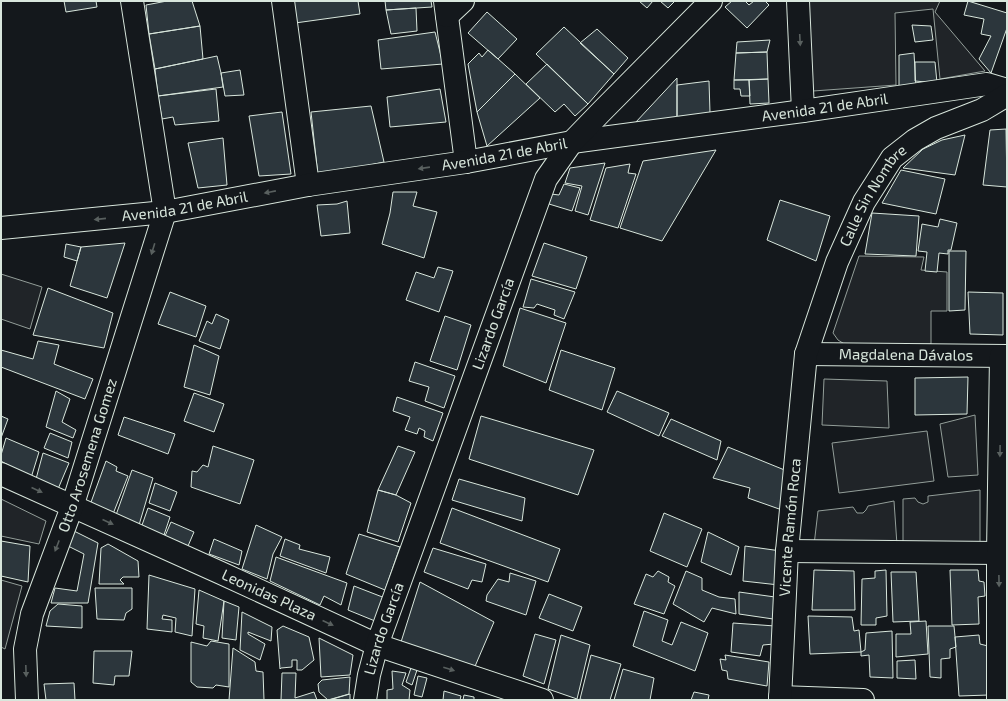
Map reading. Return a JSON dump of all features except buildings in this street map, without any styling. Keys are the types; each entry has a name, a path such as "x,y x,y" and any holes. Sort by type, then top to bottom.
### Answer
{"street":[{"path":"132,1 165,212"},
{"path":"283,1 308,185"},
{"path":"463,1 446,9 466,162"},
{"name":"Lizardo García","path":"365,700 369,675 377,645 546,179 572,142 711,1"},
{"path":"798,1 803,111"},
{"name":"Avenida 21 de Abril","path":"1,228 165,212 308,185 466,162 572,142 803,111 987,84 1007,90"},
{"name":"Calle Sin Nombre","path":"806,354 837,262 864,202 892,158 915,140 936,128 982,110 1007,95"},
{"name":"Otto Arosemena Gomez","path":"27,700 25,649 32,614 72,506 165,212"},
{"name":"Magdalena Dávalos","path":"806,354 1004,356"},
{"name":"Vicente Ramón Roca","path":"780,698 787,551 806,354"},
{"path":"998,700 998,553 1004,356"},
{"name":"Leonidas Plaza","path":"1,474 377,645 542,700"},
{"path":"787,551 998,553"},
{"path":"780,698 863,700"}],"shaded area":[{"path":"807,1 940,1 935,12 985,71 940,79 933,9 895,13 896,85 813,91"},
{"path":"859,256 924,257 921,270 947,272 947,311 931,311 931,344 846,345 838,340 833,333"},
{"path":"1,274 42,287 30,329 1,319"},
{"path":"824,379 887,381 889,428 822,425"},
{"path":"975,415 978,475 948,477 940,424"},
{"path":"927,431 934,481 839,493 832,443"},
{"path":"980,490 980,545 903,544 903,499 915,498 918,502 923,504 928,502 928,496"},
{"path":"1,499 46,521 39,544 1,536"},
{"path":"894,501 897,545 814,545 818,511 853,507 857,513 863,513 868,506"},
{"path":"1,580 22,586 5,649 1,647"}]}
